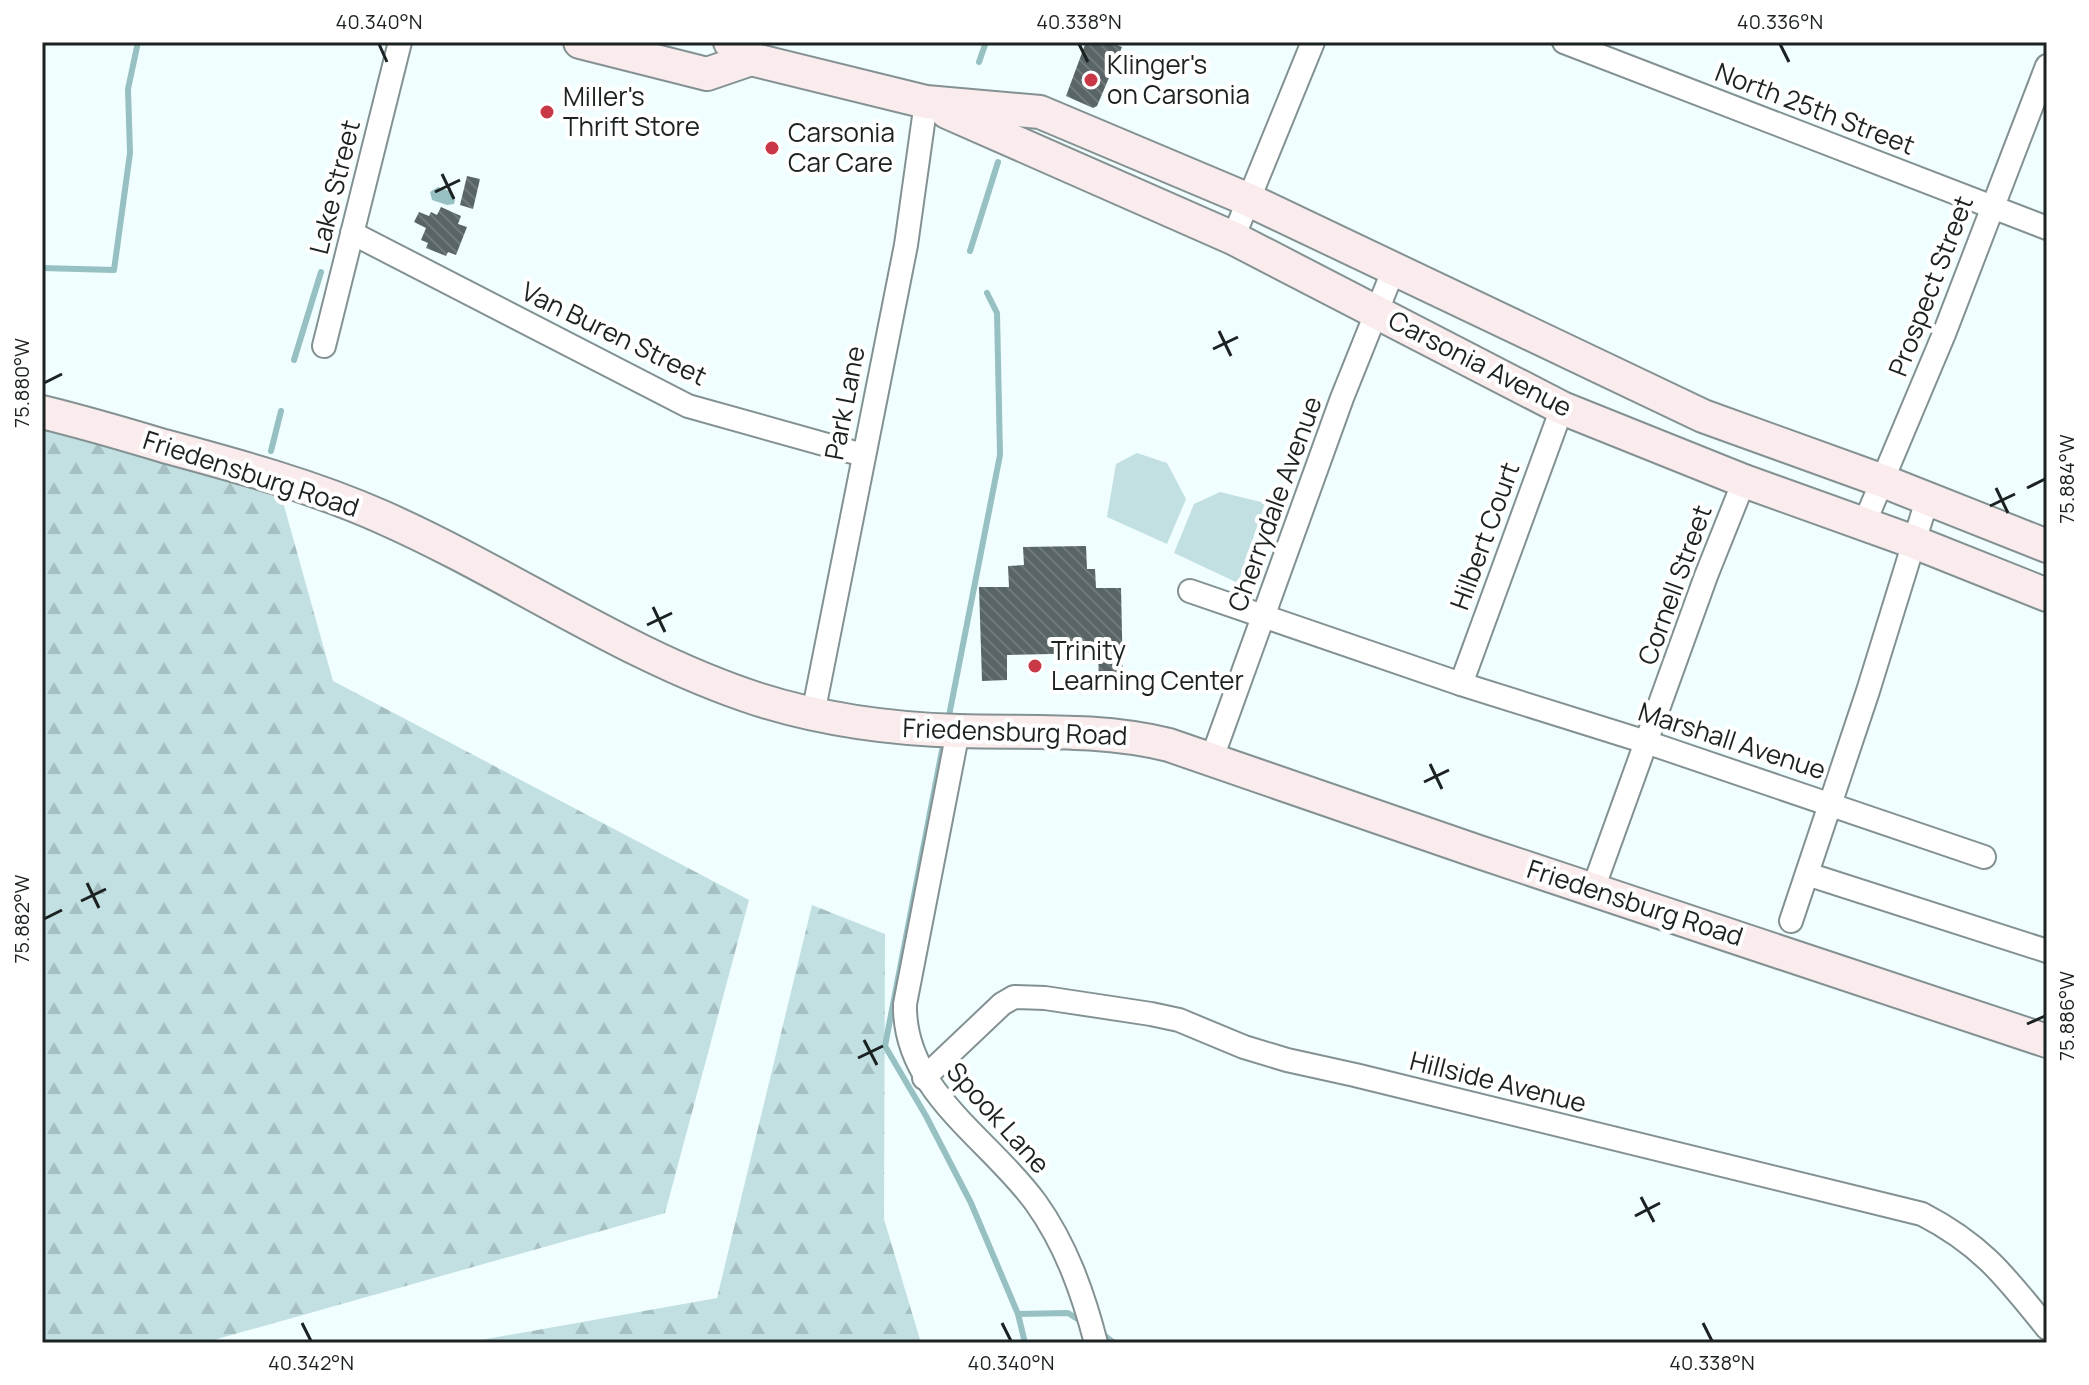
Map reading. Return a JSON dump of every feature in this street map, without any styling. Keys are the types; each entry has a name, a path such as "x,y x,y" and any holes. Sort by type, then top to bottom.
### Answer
{"street":[{"name":"Lake Street","path":"324,346 400,42"},
{"name":"Carsonia Avenue","path":"580,42 707,74 745,48 926,102 1233,238 1562,408 1744,481 1914,542 2047,595"},
{"path":"1233,238 1313,42"},
{"name":"North 25th Street","path":"1564,42 2047,228"},
{"name":"Prospect Street","path":"1864,524 1944,334 2047,66"},
{"name":"Carsonia Avenue","path":"926,102 1040,112 1249,200 1703,416 1883,481 2047,546"},
{"name":"Park Lane","path":"813,714 906,245 926,102"},
{"name":"Van Buren Street","path":"352,233 688,406 863,455"},
{"name":"Cherrydale Avenue","path":"1212,758 1342,398 1393,271"},
{"name":"Hilbert Court","path":"1461,684 1562,408"},
{"name":"Friedensburg Road","path":"42,412 230,463 314,490 395,523 647,653 710,682 813,714 882,727 1134,736 1212,758 1479,852 2047,1041"},
{"name":"Cornell Street","path":"1593,889 1744,481"},
{"path":"1791,921 1927,500"},
{"name":"Marshall Avenue","path":"1190,591 1984,857"},
{"name":"Spook Lane","path":"958,731 905,1004 910,1046 924,1078 1010,1170 1049,1222 1081,1289 1096,1343"},
{"path":"1807,874 2047,951"},
{"name":"Hillside Avenue","path":"924,1078 1002,1004 1014,997 1045,998 1179,1020 1244,1047 1287,1060 1922,1214 1954,1230 1971,1243 2015,1287 2047,1328"}],"green space":[{"path":"42,426 281,495 333,681 749,900 665,1213 203,1343 42,1343"},
{"path":"1137,453 1167,463 1186,499 1167,544 1107,517 1116,464"},
{"path":"1220,492 1265,503 1238,583 1174,553 1194,504"},
{"path":"812,905 885,934 884,1219 921,1343 464,1343 717,1298"}],"water":[{"path":"438,187 452,192 454,204 432,200 430,192"}],"building":[{"name":"Klinger's on Carsonia","path":"1086,42 1109,42 1122,47 1097,106 1093,108 1066,96"},
{"path":"467,176 480,179 473,209 460,205"},
{"path":"441,207 461,216 458,224 467,227 456,255 448,252 446,256 426,248 428,243 421,240 426,228 414,222 419,212 437,215"},
{"path":"1086,546 1087,569 1095,569 1096,588 1121,588 1123,680 1099,681 1098,653 1007,655 1007,680 982,681 979,587 1009,587 1008,566 1024,565 1023,547"}],"waterway":[{"path":"42,268 114,270 130,153 128,89 138,42"},
{"path":"979,62 986,42"},
{"path":"970,251 998,162"},
{"path":"294,360 321,272"},
{"path":"948,721 1000,455 997,313 987,293"},
{"path":"271,451 281,411"},
{"path":"944,740 885,1046 971,1203 1018,1314 1068,1313 1084,1323"},
{"path":"1018,1314 1025,1343"},
{"path":"1101,1333 1114,1343"}],"place":[{"name":"Klinger's on Carsonia","path":"1091,80"},
{"name":"Miller's Thrift Store","path":"547,112"},
{"name":"Carsonia Car Care","path":"772,148"},
{"name":"Trinity Learning Center","path":"1035,666"}]}
